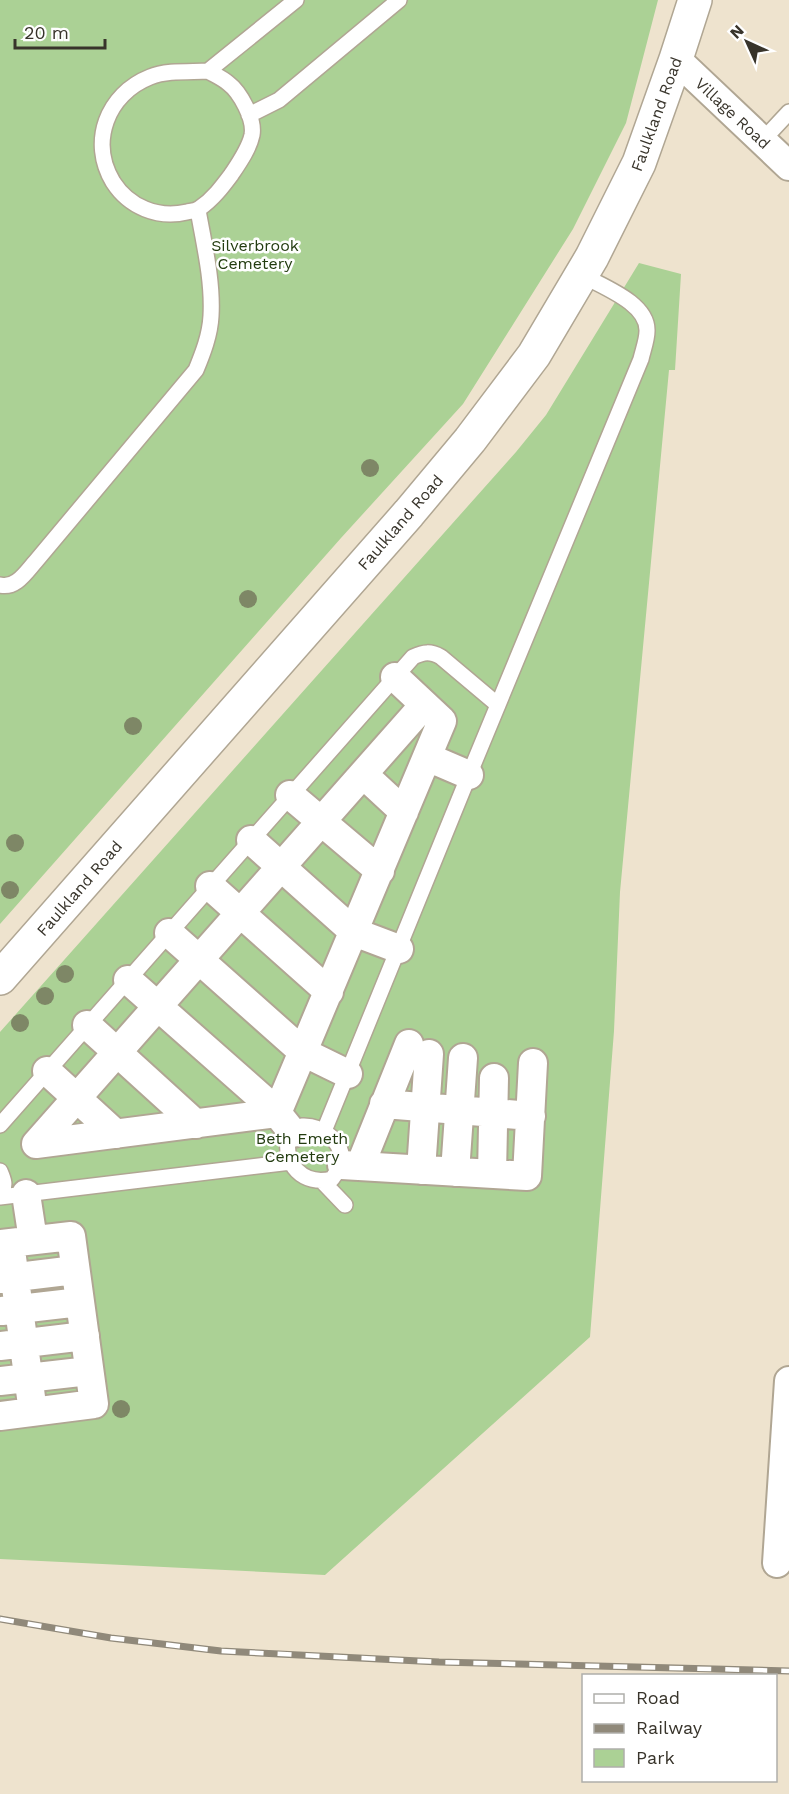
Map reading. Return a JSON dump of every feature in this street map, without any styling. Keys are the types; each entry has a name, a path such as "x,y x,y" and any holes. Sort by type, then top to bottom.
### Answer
{"main road":[{"name":"Faulkland Road","path":"0,978 409,513 470,440 534,355 592,257 639,163 695,0"}],"street":[{"name":"Village Road","path":"676,60 789,165"},
{"path":"285,1123 303,1052 442,721 394,677"},
{"path":"285,1123 196,1124 36,1144 424,705"},
{"path":"427,758 469,776"},
{"path":"363,774 404,812"},
{"path":"290,795 380,871"},
{"path":"251,840 354,932 399,949"},
{"path":"210,886 329,992"},
{"path":"169,933 303,1052 348,1074"},
{"path":"128,980 285,1123"},
{"path":"87,1025 196,1124"},
{"path":"341,1171 419,1049 424,1107 421,1170"},
{"path":"455,1172 463,1058"},
{"path":"341,1171 421,1170 527,1176 533,1063"},
{"path":"47,1071 116,1134"},
{"path":"492,1174 494,1077"},
{"path":"384,1104 531,1116"},
{"path":"8,1194 14,1242 7,1278 12,1344 28,1378 33,1412"},
{"path":"0,1416 94,1404 71,1236 14,1242"},
{"path":"7,1278 75,1270"},
{"path":"10,1310 80,1302"},
{"path":"12,1344 85,1336"},
{"path":"0,1381 89,1371"},
{"path":"777,1563 789,1381"}],"lane":[{"path":"208,71 296,0"},
{"path":"249,115 279,100 399,0"},
{"path":"208,71 229,84 242,99 249,115 252,133 242,159 220,190 198,210 177,215 160,214 143,209 117,189 107,172 103,156 102,135 109,112 118,98 130,87 151,76 208,71"},
{"path":"762,141 789,112"},
{"path":"0,585 6,587 17,581 36,561 196,370 205,348 211,317 209,276 198,210"},
{"path":"324,1131 641,359 647,330 644,315 633,304 582,275"},
{"path":"0,1125 413,657 423,652 432,652 441,657 498,705"},
{"path":"341,1171 312,1180 303,1175 291,1162 286,1147 289,1136 285,1123 310,1126 324,1131 335,1141 341,1153 345,1204"},
{"path":"0,1171 4,1181 3,1189 8,1194 291,1162"}],"green space":[{"name":"Silverbrook Cemetery","path":"0,0 658,0 626,123 573,229 463,404 341,538 0,924"},
{"name":"Beth Emeth Cemetery","path":"639,263 681,274 675,370 669,370 620,892 614,1031 590,1337 325,1575 0,1559 0,1032 516,452 546,415"}],"railway":[{"path":"0,1619 111,1638 221,1651 439,1662 789,1671"}]}
